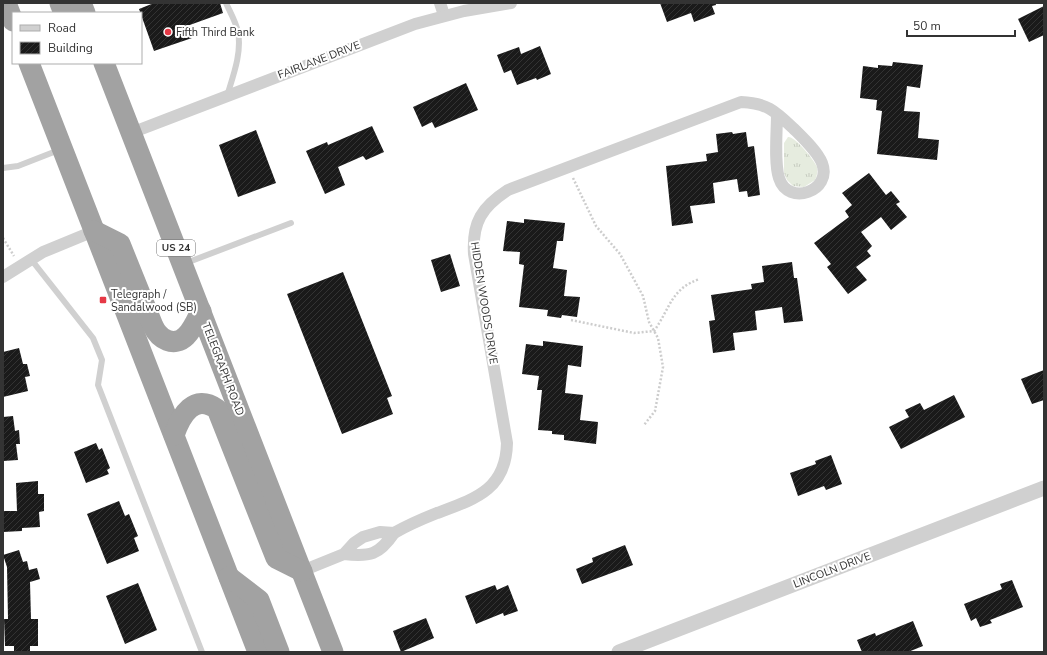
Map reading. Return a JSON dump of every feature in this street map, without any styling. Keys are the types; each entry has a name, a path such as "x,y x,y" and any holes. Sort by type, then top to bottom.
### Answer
{"highway":[{"path":"6,3 12,18"},
{"path":"60,3 80,8"},
{"path":"29,64 258,652"},
{"name":"TELEGRAPH ROAD","path":"104,64 333,652"},
{"path":"94,231 120,244 153,326 157,334 163,340 175,342 187,336 200,311"},
{"path":"174,435 179,421 195,404 210,404 217,409 276,558 302,571"},
{"path":"229,577 260,600 280,652"}],"street":[{"path":"440,3 444,15"},
{"name":"FAIRLANE DRIVE","path":"131,133 373,39 444,15 511,3"},
{"name":"HIDDEN WOODS DRIVE","path":"344,554 359,556 378,552 385,546 394,533 420,520 477,497 491,486 505,465 507,443 474,254 473,239 477,222 484,210 495,199 508,190 741,102 762,104 778,114 799,134 822,162 824,172 823,178 820,185 809,193 794,193 785,188 779,178 778,114"},
{"path":"3,277 25,262 94,231"},
{"name":"LINCOLN DRIVE","path":"620,652 1044,488"},
{"name":"HIDDEN WOODS DRIVE","path":"302,571 344,554 363,536 380,532 394,533"}],"lane":[{"path":"226,3 238,32 235,68 226,96"},
{"path":"3,168 18,166 63,148"},
{"path":"182,264 291,223"},
{"path":"25,262 94,338 102,360 98,385 202,652"}],"path":[{"path":"568,167 596,226 620,254 644,296 649,322 658,338 663,367 655,411 644,425"},
{"path":"3,238 25,262"},
{"path":"571,320 634,333 654,331 664,318 675,293 684,285 700,279"}],"green space":[{"path":"788,137 795,140 799,144 817,167 815,180 804,187 793,186 787,180 784,173 784,143"}],"building":[{"name":"Fifth Third Bank","path":"154,3 220,3 223,13 187,26 192,38 154,51 142,17 142,12 140,12 139,9"},
{"path":"660,3 716,3 716,5 712,6 715,14 694,22 691,13 667,22"},
{"path":"1044,6 1044,35 1029,42 1018,19"},
{"path":"540,46 551,74 537,80 536,78 517,85 511,70 504,73 497,55 519,47 521,54"},
{"path":"893,62 923,65 920,88 907,86 904,111 920,112 918,138 939,140 937,160 877,154 882,111 876,110 877,100 860,98 863,66 878,68 878,65 892,66"},
{"path":"466,83 478,110 435,128 432,122 422,127 413,107"},
{"path":"372,126 384,152 366,160 363,156 338,167 345,185 325,194 306,151 327,142 328,145"},
{"path":"256,130 276,183 238,197 219,145"},
{"path":"732,132 733,134 746,132 748,147 754,146 760,195 748,197 747,191 739,192 737,179 713,183 715,203 690,206 693,223 672,226 666,166 707,161 706,154 718,152 716,134"},
{"path":"869,173 886,195 891,191 900,202 896,204 907,217 891,230 881,217 861,232 872,246 867,251 871,256 856,267 867,280 848,294 827,267 831,264 814,243 849,217 845,211 852,205 842,193"},
{"path":"524,219 565,223 563,241 557,241 553,268 567,270 564,296 580,297 577,317 562,315 561,318 547,316 548,310 519,307 524,265 519,264 520,252 503,251 507,221 524,223"},
{"path":"450,254 460,286 441,292 431,260"},
{"path":"792,262 794,278 797,278 803,321 784,323 782,307 755,311 757,330 733,333 735,350 713,353 709,321 715,320 711,295 752,289 751,284 764,282 762,266"},
{"path":"343,272 392,396 387,398 393,414 342,434 287,294"},
{"path":"543,341 583,346 581,367 568,365 565,393 583,395 580,420 598,422 596,444 564,440 564,435 552,434 552,431 538,430 542,390 537,390 539,376 522,374 526,344 543,346"},
{"path":"19,348 23,364 27,364 30,376 25,377 28,391 3,397 3,352"},
{"path":"1044,370 1044,400 1032,404 1021,379"},
{"path":"954,395 965,417 901,449 889,427 909,417 905,410 920,403 924,410"},
{"path":"13,416 15,431 19,430 20,444 16,444 18,460 3,461 3,417"},
{"path":"96,443 99,450 102,448 110,468 107,470 109,474 86,483 74,452"},
{"path":"831,455 842,484 826,490 824,486 798,496 790,473 816,464 815,461"},
{"path":"38,481 38,494 44,494 44,511 39,512 40,527 22,528 22,531 3,532 3,511 17,511 16,483"},
{"path":"119,501 125,516 129,514 138,536 134,538 139,551 107,564 87,514"},
{"path":"625,545 633,565 582,584 576,569 593,562 592,558"},
{"path":"19,550 23,562 27,561 29,570 37,568 40,579 30,582 31,619 38,619 38,646 30,646 30,652 14,652 14,646 5,646 4,619 8,619 7,567 3,555"},
{"path":"1012,580 1023,607 990,620 992,623 980,627 976,618 971,621 964,604 1002,589 1000,584"},
{"path":"138,583 157,630 125,644 106,596"},
{"path":"495,585 497,590 508,585 518,611 504,616 503,613 476,624 465,596"},
{"path":"426,618 434,638 401,652 393,631"},
{"path":"913,621 923,646 908,652 862,652 857,640 875,633 876,636"}],"place":[{"name":"Fifth Third Bank","path":"168,32"},
{"name":"Telegraph / Sandalwood (SB)","path":"103,300"}]}
